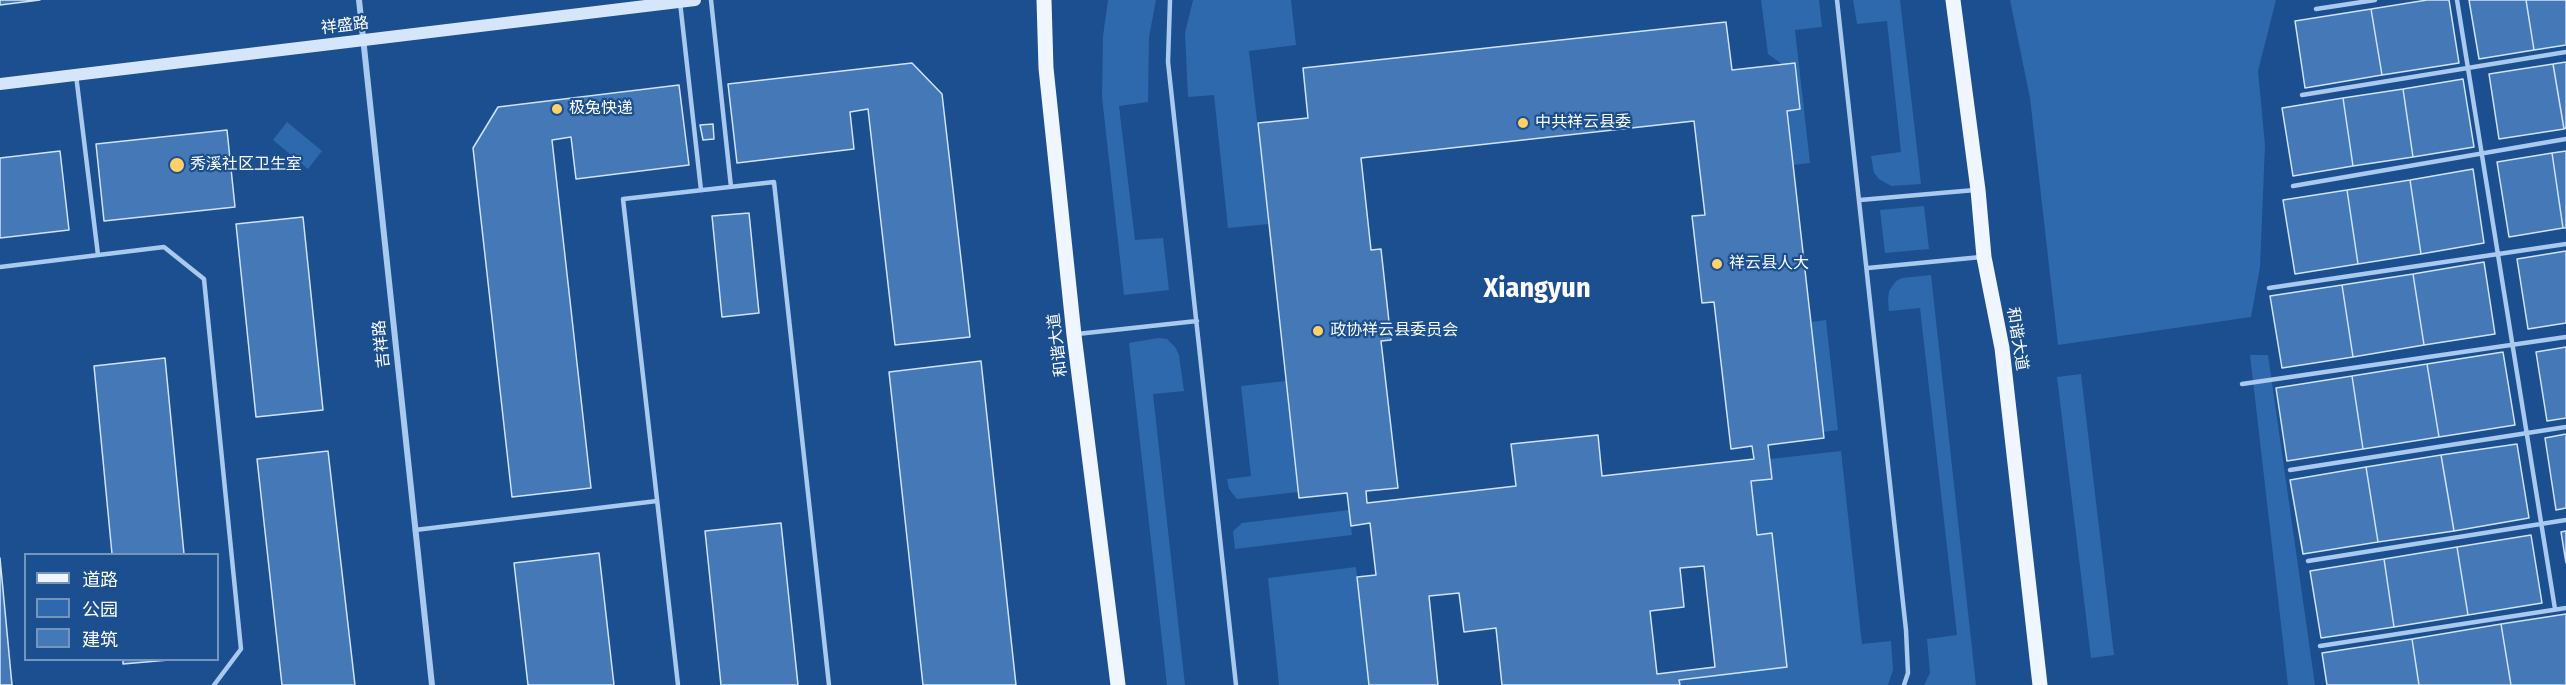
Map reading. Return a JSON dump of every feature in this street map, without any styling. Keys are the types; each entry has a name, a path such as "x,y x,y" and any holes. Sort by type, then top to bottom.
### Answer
{"main road":[{"name":"和谐大道","path":"1044,0 1046,68 1074,335 1118,685"},
{"name":"和谐大道","path":"1953,0 1978,190 1984,256 2002,348 2040,685"}],"street":[{"name":"吉祥路","path":"359,0 432,685"},
{"name":"祥盛路","path":"0,84 695,0"}],"lane":[{"path":"711,0 730,187"},
{"path":"1170,0 1168,62 1236,685"},
{"path":"1837,0 1906,630 1908,673 1904,685"},
{"path":"2316,9 2375,0"},
{"path":"2457,0 2555,609"},
{"path":"680,2 701,190"},
{"path":"2302,95 2566,52"},
{"path":"76,75 98,255"},
{"path":"2293,186 2566,139"},
{"path":"678,685 623,199 774,182 829,685"},
{"path":"1860,201 1978,190"},
{"path":"2269,288 2566,244"},
{"path":"0,267 164,247 204,279 241,649 214,685"},
{"path":"1868,268 1984,256"},
{"path":"1074,335 1197,321"},
{"path":"2242,384 2566,337"},
{"path":"2290,470 2566,427"},
{"path":"415,530 657,501"},
{"path":"2308,561 2566,520"},
{"path":"2320,646 2566,608"}],"green space":[{"path":"1108,0 1156,0 1149,37 1148,102 1119,106 1135,240 1163,238 1169,290 1124,295 1102,97 1103,36"},
{"path":"1193,0 1291,0 1296,45 1249,51 1269,224 1228,228 1214,95 1188,97 1185,33"},
{"path":"1761,0 1819,0 1822,27 1795,30 1810,163 1793,165 1787,111 1800,109 1796,63 1783,65 1768,54"},
{"path":"1853,0 1900,0 1921,184 1891,186 1874,173 1871,156 1901,152 1887,21 1857,24"},
{"path":"2010,0 2276,0 2258,71 2265,145 2260,267 2251,317 2058,345 2030,98"},
{"path":"287,122 322,151 308,169 273,140"},
{"path":"1924,206 1929,249 1885,253 1880,210"},
{"path":"1931,275 1976,685 1924,685 1930,673 1927,639 1957,635 1920,308 1889,311 1888,300 1889,291 1896,281 1902,278"},
{"path":"1826,320 1838,430 1823,432 1811,322"},
{"path":"1158,338 1167,339 1179,355 1184,391 1153,394 1185,685 1167,685 1129,343"},
{"path":"2250,355 2268,355 2315,685 2288,685"},
{"path":"2081,374 2114,655 2091,658 2057,377"},
{"path":"1286,381 1298,492 1237,499 1229,489 1227,479 1251,476 1241,386"},
{"path":"1841,451 1862,644 1891,641 1893,670 1888,685 1680,685 1679,680 1787,667 1772,534 1757,535 1751,481 1772,479 1770,459"},
{"path":"1349,510 1352,535 1235,549 1233,531 1242,523"},
{"path":"1356,567 1369,685 1279,685 1268,578"}],"building":[{"path":"0,0 40,0 0,5"},
{"path":"2427,0 2449,0 2459,63 2382,75 2371,9"},
{"path":"2469,0 2526,0 2534,50 2479,59"},
{"path":"2526,0 2566,0 2566,45 2534,50"},
{"path":"2371,9 2382,75 2305,88 2295,21"},
{"path":"1726,22 1732,70 1795,63 1800,109 1787,111 1824,438 1768,445 1772,479 1751,481 1757,535 1772,533 1787,667 1679,680 1680,685 1502,685 1496,628 1464,632 1459,593 1429,596 1438,685 1369,685 1357,577 1376,575 1370,523 1351,526 1347,493 1299,498 1258,123 1308,118 1303,68","holes":["1694,121 1705,215 1692,216 1702,303 1714,302 1731,449 1752,446 1754,459 1602,476 1598,435 1511,444 1516,486 1367,503 1366,491 1398,488 1381,341 1391,340 1381,249 1371,250 1361,158","1704,566 1715,667 1657,674 1650,611 1684,607 1680,568"]},
{"path":"2566,62 2566,128 2564,129 2553,64"},
{"path":"912,63 942,94 970,337 895,345 868,109 850,112 854,149 737,163 728,84"},
{"path":"2553,64 2564,129 2499,139 2489,74"},
{"path":"2463,79 2474,147 2413,157 2403,89"},
{"path":"679,85 689,165 576,179 571,137 552,140 591,488 512,497 473,148 498,107"},
{"path":"2403,89 2413,157 2353,166 2343,98"},
{"path":"2343,98 2353,166 2293,176 2282,108"},
{"path":"713,124 714,139 703,140 700,125"},
{"path":"227,130 235,207 104,221 96,144"},
{"path":"60,151 69,230 0,238 0,158"},
{"path":"2566,151 2566,228 2563,228 2552,153"},
{"path":"2552,153 2563,228 2509,237 2497,162"},
{"path":"2473,169 2484,243 2421,254 2410,180"},
{"path":"2410,180 2421,254 2358,264 2347,190"},
{"path":"2347,190 2358,264 2295,274 2283,200"},
{"path":"749,213 759,313 722,317 712,216"},
{"path":"303,217 323,410 256,417 236,224"},
{"path":"2566,251 2566,323 2528,329 2517,259"},
{"path":"2484,262 2495,334 2424,345 2413,274"},
{"path":"2413,274 2424,345 2353,357 2342,285"},
{"path":"2342,285 2353,357 2282,368 2270,296"},
{"path":"2566,347 2566,418 2547,421 2536,352"},
{"path":"2503,352 2515,425 2439,437 2427,364"},
{"path":"165,358 184,553 112,553 94,366"},
{"path":"981,361 1016,685 923,685 889,372"},
{"path":"2427,364 2439,437 2363,449 2352,376"},
{"path":"2352,376 2363,449 2287,461 2276,388"},
{"path":"2566,434 2566,508 2556,510 2545,438"},
{"path":"2517,444 2529,518 2454,531 2441,455"},
{"path":"328,451 355,685 282,685 257,459"},
{"path":"2441,455 2454,531 2378,542 2366,467"},
{"path":"2366,467 2378,542 2303,554 2290,480"},
{"path":"781,523 798,685 721,685 705,531"},
{"path":"2566,531 2566,563 2561,532"},
{"path":"2531,535 2542,603 2468,615 2457,547"},
{"path":"2457,547 2468,615 2394,627 2384,559"},
{"path":"599,553 614,685 528,685 514,563"},
{"path":"0,558 12,685 0,685"},
{"path":"2384,559 2394,627 2321,638 2310,571"},
{"path":"2566,614 2566,685 2511,685 2501,624"},
{"path":"2501,624 2511,685 2419,685 2412,639"},
{"path":"2412,639 2419,685 2327,685 2322,653"},
{"path":"123,661 158,661 123,664"}],"place":[{"name":"极兔快递","path":"557,109"},
{"name":"中共祥云县委","path":"1523,123"},
{"name":"秀溪社区卫生室","path":"177,165"},
{"name":"祥云县人大","path":"1717,264"},
{"name":"政协祥云县委员会","path":"1318,331"}],"district":[{"name":"Xiangyun","path":"1537,289"}]}
